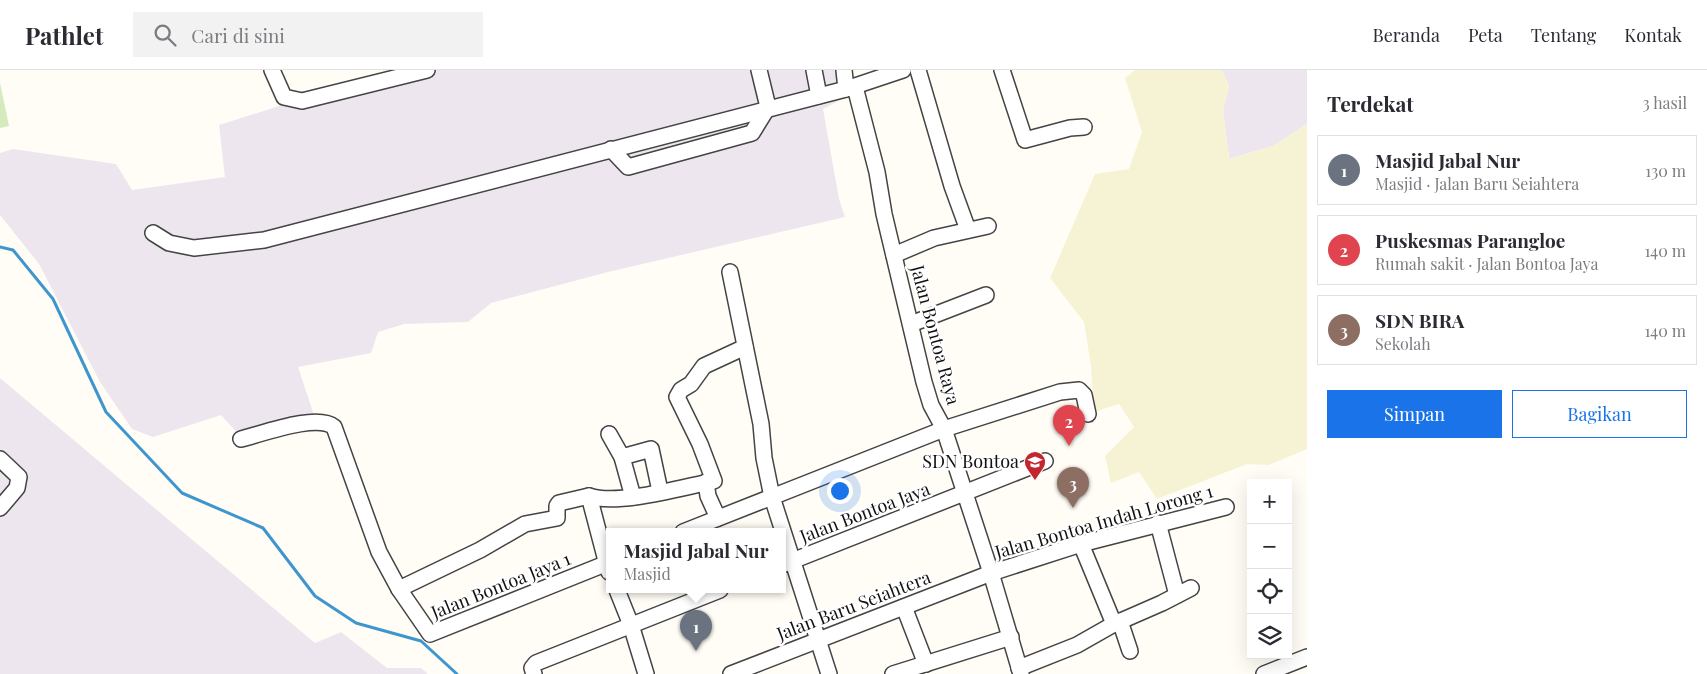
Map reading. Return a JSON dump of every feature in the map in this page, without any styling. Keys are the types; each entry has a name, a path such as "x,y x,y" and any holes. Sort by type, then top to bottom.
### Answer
{"street":[{"path":"272,70 284,97 302,101 427,70"},
{"path":"611,148 628,167 752,133 768,108 759,70"},
{"path":"814,70 819,96"},
{"name":"Jalan Bontoa Raya","path":"844,70 877,172 894,255 930,405 944,430 964,495 992,574 1020,671"},
{"path":"153,233 169,243 194,248 264,240 611,148 850,88 903,70"},
{"path":"918,70 952,186 968,230"},
{"path":"1002,70 1025,140 1070,128 1084,127"},
{"path":"894,255 934,238 988,226"},
{"path":"730,272 761,424 764,458 779,528"},
{"path":"911,324 986,295"},
{"path":"399,589 480,550 525,524 557,518 557,506 560,504 589,496 597,499 633,497 714,480 700,444 677,397 680,390 691,384 704,366 745,347"},
{"path":"694,528 944,430 1071,390 1079,390 1084,395 1088,414"},
{"name":"Jalan Bontoa Jaya 1","path":"241,439 311,423 329,423 334,427 379,552 399,589 427,632 433,634 606,567"},
{"path":"609,434 622,457 633,497"},
{"path":"622,457 651,450 660,491"},
{"path":"0,459 19,476 17,488 0,508"},
{"name":"Jalan Bontoa Jaya","path":"787,563 964,495 1045,461"},
{"path":"706,482 708,496 718,518"},
{"path":"589,496 606,556"},
{"name":"Jalan Bontoa Indah Lorong 1","path":"992,574 1081,544 1226,507"},
{"path":"1158,523 1177,595"},
{"path":"1081,544 1130,651"},
{"path":"787,563 828,674"},
{"name":"Jalan Baru Seiahtera","path":"731,674 992,574"},
{"path":"1020,671 1077,645 1117,622 1192,588"},
{"path":"618,593 631,625 646,674"},
{"path":"535,668 631,625 712,593"},
{"path":"904,607 926,664"},
{"path":"893,674 1011,637"},
{"path":"1264,674 1307,657"}],"shaded area":[{"path":"394,70 839,70 844,98 823,109 839,199 845,217 608,272 491,303 468,322 404,324 378,332 371,353 298,367 314,415 242,438 221,415 153,437 132,429 100,382 39,264 0,215 0,153 13,149 116,164 132,190 225,177 219,125"},
{"path":"1135,70 1222,70 1229,85 1223,111 1229,159 1273,146 1307,124 1307,449 1269,465 1247,464 1157,499 1139,472 1111,483 1105,456 1134,427 1119,404 1094,412 1091,366 1084,322 1050,278 1095,174 1129,169 1142,132 1125,78"},
{"path":"1222,70 1307,70 1307,124 1273,146 1229,159 1223,110 1229,86"},
{"path":"0,378 315,643 341,632 387,668 421,668 428,674 0,674"}],"green space":[{"path":"0,83 9,126 0,128"}],"waterway":[{"path":"0,247 13,250 53,299 106,412 182,493 263,528 315,596 356,623 421,641 457,674"}],"place":[{"name":"Puskesmas Parangloe","path":"1069,446"},
{"name":"SDN Bontoa","path":"1035,481"},
{"name":"SDN BIRA","path":"1073,508"},
{"name":"Masjid Jabal Nur","path":"696,651"}]}
